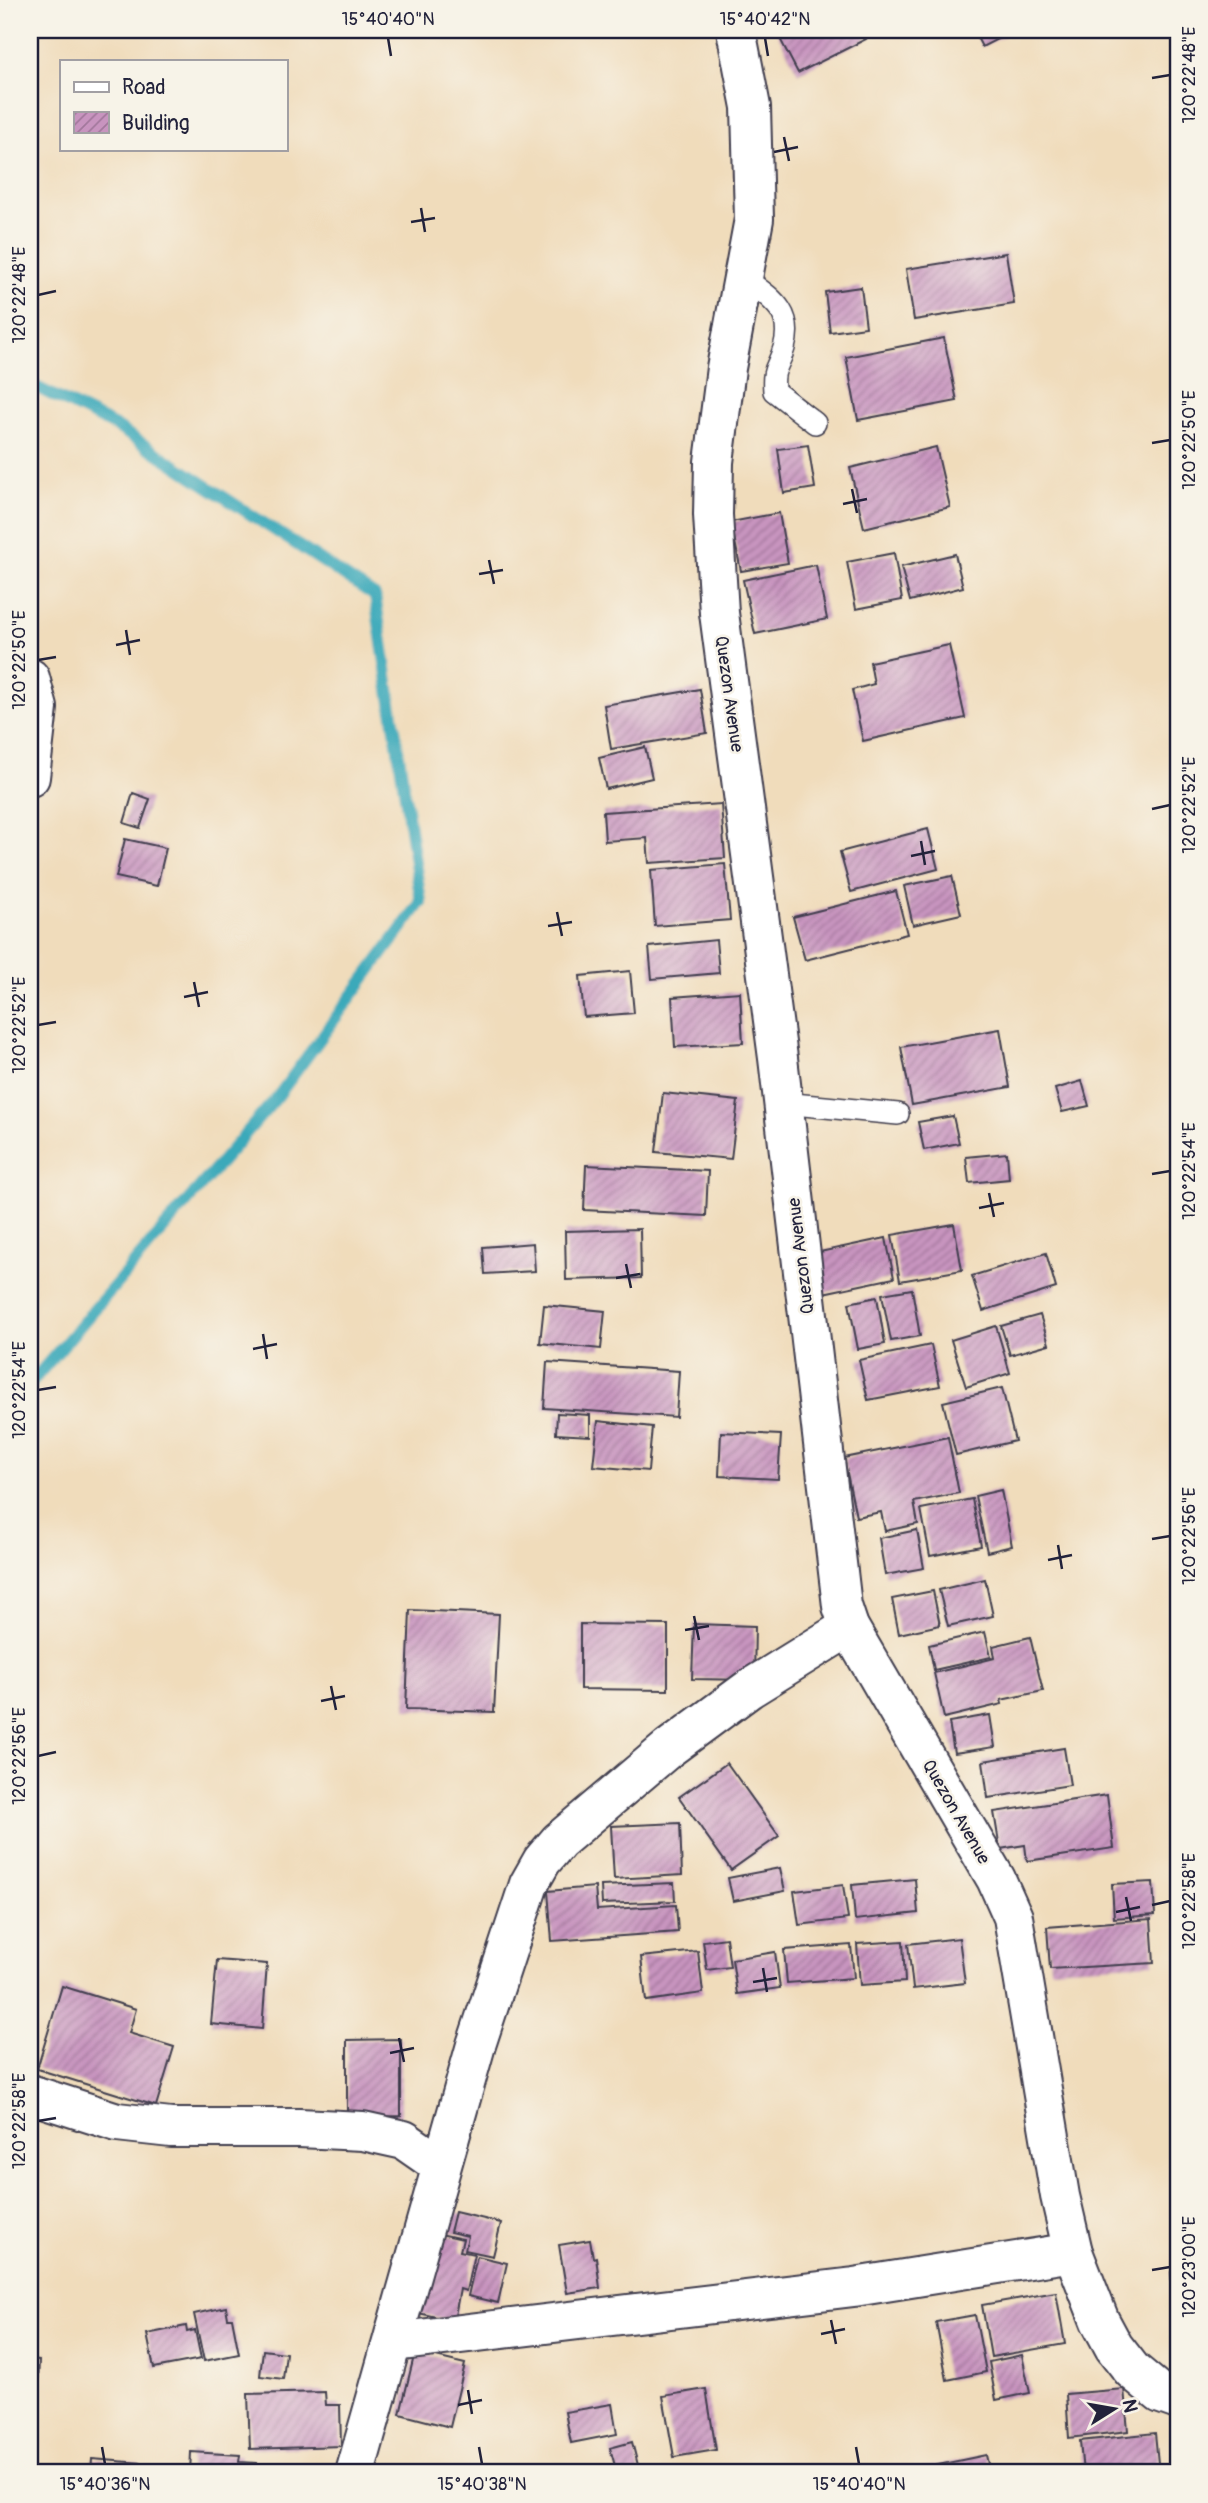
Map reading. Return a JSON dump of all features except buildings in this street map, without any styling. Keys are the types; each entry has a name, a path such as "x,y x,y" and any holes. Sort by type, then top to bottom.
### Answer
{"street":[{"name":"Quezon Avenue","path":"736,30 751,107 754,219 718,418 712,515 719,613 783,1103 842,1606 849,1627 996,1879 1013,1917 1060,2196 1073,2252 1100,2321 1114,2347 1132,2370 1161,2394 1178,2400"},
{"path":"30,678 38,708 30,777"},
{"path":"355,2473 476,2045 529,1884 542,1861 559,1840 668,1748 749,1689 849,1627"},
{"path":"30,2094 117,2122 171,2128 363,2131 404,2140 440,2165"},
{"path":"394,2342 854,2287 1073,2252"}],"lane":[{"path":"743,277 782,309 787,332 784,350 773,373 774,391 816,423"},
{"path":"783,1103 898,1114"}],"waterway":[{"path":"30,384 117,427 375,596 421,902 278,1096 30,1384"}]}
